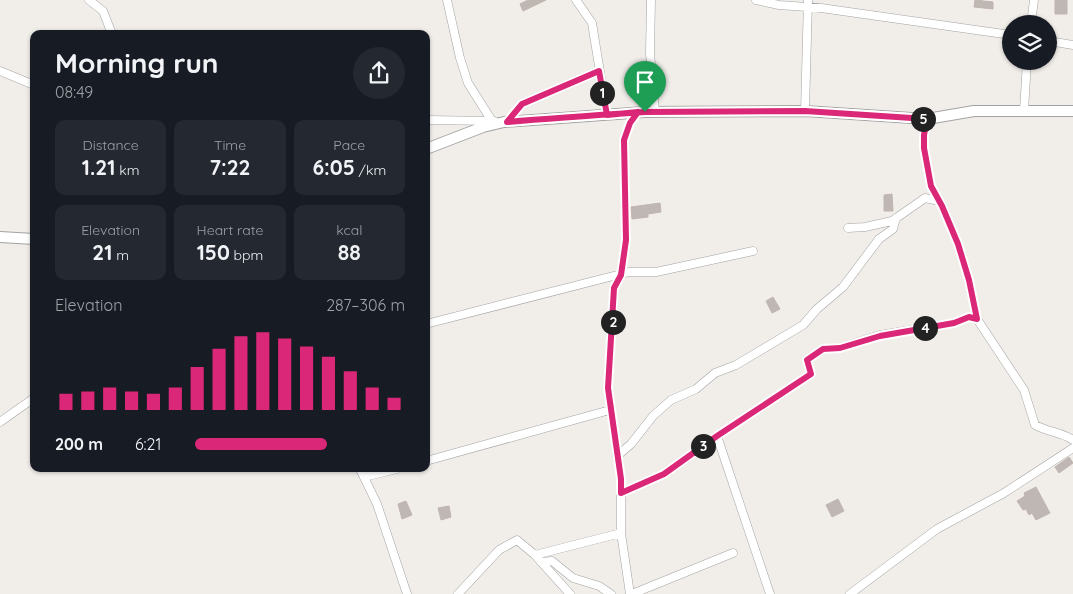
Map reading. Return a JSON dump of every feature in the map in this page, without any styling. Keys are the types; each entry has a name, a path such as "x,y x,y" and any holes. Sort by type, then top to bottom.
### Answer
{"street":[{"path":"89,0 103,11 110,30"},
{"path":"447,0 460,58 468,83 500,122"},
{"path":"576,0 592,22 607,115"},
{"path":"651,0 650,52 655,112"},
{"path":"756,0 779,5 808,4 1002,34"},
{"path":"1032,15 1034,0"},
{"path":"805,111 808,4"},
{"path":"1057,42 1073,45"},
{"path":"1024,111 1027,70"},
{"path":"0,71 30,83"},
{"path":"430,147 500,122 522,104 599,71"},
{"path":"430,120 500,122 638,112 805,111 927,119 974,111 1073,112"},
{"path":"638,112 630,123 624,140 626,240 621,275 614,288 608,388 621,479 621,533 631,594 733,553"},
{"path":"927,119 924,135 926,164 931,186 940,200 968,275 977,319 1024,390 1035,425 1048,432 1064,434 1073,440"},
{"path":"848,228 872,226 896,218 925,198 940,200"},
{"path":"617,456 631,444 666,404 696,389 715,373 736,365 803,325 817,309 842,287 879,239 893,229 896,218"},
{"path":"0,237 30,239"},
{"path":"430,323 629,272 656,272 753,251"},
{"path":"621,493 664,474 717,436 811,374 807,360 823,349 840,348 880,336 954,323 969,317 977,319"},
{"path":"0,422 30,401"},
{"path":"430,460 610,410"},
{"path":"717,436 770,594"},
{"path":"850,594 937,528 1004,493 1073,448"},
{"path":"362,472 384,523 407,594"},
{"path":"364,477 385,472"},
{"path":"535,555 621,533"},
{"path":"458,594 499,550 518,540 535,555 570,594"},
{"path":"541,562 552,561 573,578 602,588 611,594"},
{"path":"594,594 602,588"}],"building":[{"path":"528,0 546,0 523,11 520,4"},
{"path":"975,0 993,2 993,9 974,7"},
{"path":"1055,0 1067,0 1067,14 1055,14"},
{"path":"892,194 893,211 884,211 884,195"},
{"path":"660,203 661,212 648,214 648,217 632,219 631,207"},
{"path":"773,297 780,309 772,313 766,301"},
{"path":"1069,457 1073,463 1059,473 1055,467"},
{"path":"1036,487 1050,513 1036,520 1032,513 1029,515 1026,509 1023,510 1017,501 1025,496 1024,493"},
{"path":"838,499 844,511 832,517 826,505"},
{"path":"406,501 412,515 402,519 398,504"},
{"path":"449,506 451,517 441,520 438,508"}],"route":[{"path":"645,112 638,112 607,115 507,122 522,104 599,71 607,115 638,112 630,123 624,140 626,240 621,275 614,288 614,315 609,363 608,388 621,479 621,493 664,474 717,436 811,374 807,360 823,349 840,348 897,332 954,323 969,317 977,319 969,280 958,244 942,206 931,186 924,148 927,119 805,111 645,112"}]}
